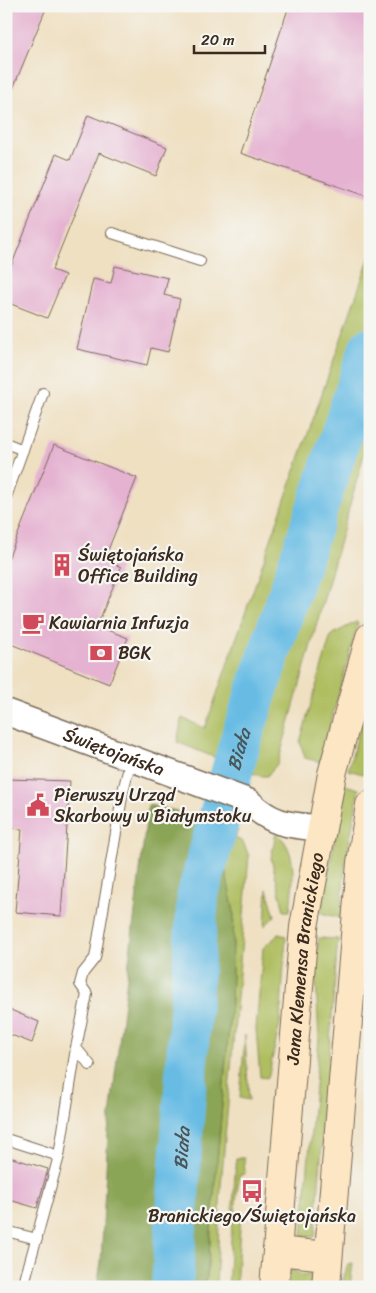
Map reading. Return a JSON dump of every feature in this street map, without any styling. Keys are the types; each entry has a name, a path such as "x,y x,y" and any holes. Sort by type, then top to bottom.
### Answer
{"main road":[{"name":"Jana Klemensa Branickiego","path":"274,1287 304,927 332,774 370,637"},
{"path":"326,1287 361,863 370,805"},
{"path":"277,1251 328,1256"}],"street":[{"name":"Świętojańska","path":"6,712 104,750 131,758 249,802 265,801 278,804 321,828"}],"lane":[{"path":"112,233 200,261"},
{"path":"6,497 43,393"},
{"path":"6,443 23,450"},
{"path":"23,1287 59,1156 76,1048 87,994 80,984 83,972 95,958 123,791 131,758"},
{"path":"76,1048 90,1065"},
{"path":"6,1139 59,1156"},
{"path":"6,1230 37,1238"}],"green space":[{"path":"370,256 370,433 278,763 267,776 260,776 177,742 182,718 205,728"},
{"path":"356,622 358,623 320,762 305,758 300,742 331,635"},
{"path":"370,691 370,746 363,774 348,770"},
{"path":"345,785 359,789 344,874 341,918 321,913"},
{"path":"148,805 216,823 234,912 231,1003 207,1276 203,1287 97,1287 101,1262 108,1133"},
{"path":"220,823 238,830 235,838 243,842 249,856 221,1185 216,1287 203,1287 207,1276 231,1003 234,912 224,873"},
{"path":"276,833 284,840 292,859 293,880 290,911 284,911 271,858"},
{"path":"267,889 275,916 265,926"},
{"path":"279,934 286,936 280,1023 268,1078 260,1077 256,1029 263,948"},
{"path":"319,938 338,939 315,1237 302,1236 319,1039 315,964"},
{"path":"245,1035 249,1100 240,1098"},
{"path":"236,1158 244,1158 245,1174 239,1175 235,1211 241,1213 236,1287 228,1287"},
{"path":"353,1263 350,1287 341,1287 348,1264"},
{"path":"289,1268 303,1276 311,1274 310,1287 288,1287"}],"building":[{"path":"6,6 47,6 7,103 6,103"},
{"path":"289,6 370,6 370,197 240,153"},
{"path":"88,115 167,147 156,176 99,153 52,270 65,275 47,318 6,302 6,279 56,154 70,160"},
{"path":"115,266 168,278 164,295 180,299 168,352 151,348 147,365 77,349 93,279 111,283"},
{"name":"Świętojańska Office Building","path":"54,445 137,478 104,560 121,567 97,626 128,638 109,684 6,642 6,564"},
{"path":"6,779 70,781 61,916 15,912 22,829 6,828"},
{"path":"6,1008 39,1022 32,1043 6,1033"},
{"path":"6,1156 48,1169 37,1208 6,1199"}],"waterway":[{"name":"Biała","path":"172,1287 198,894 241,739 370,348"}],"place":[{"name":"Świętojańska Office Building","path":"62,565"},
{"name":"Kawiarnia Infuzja","path":"33,623"},
{"name":"BGK","path":"101,653"},
{"name":"Pierwszy Urząd Skarbowy w Białymstoku","path":"38,805"},
{"name":"Branickiego/Świętojańska","path":"252,1191"}]}
